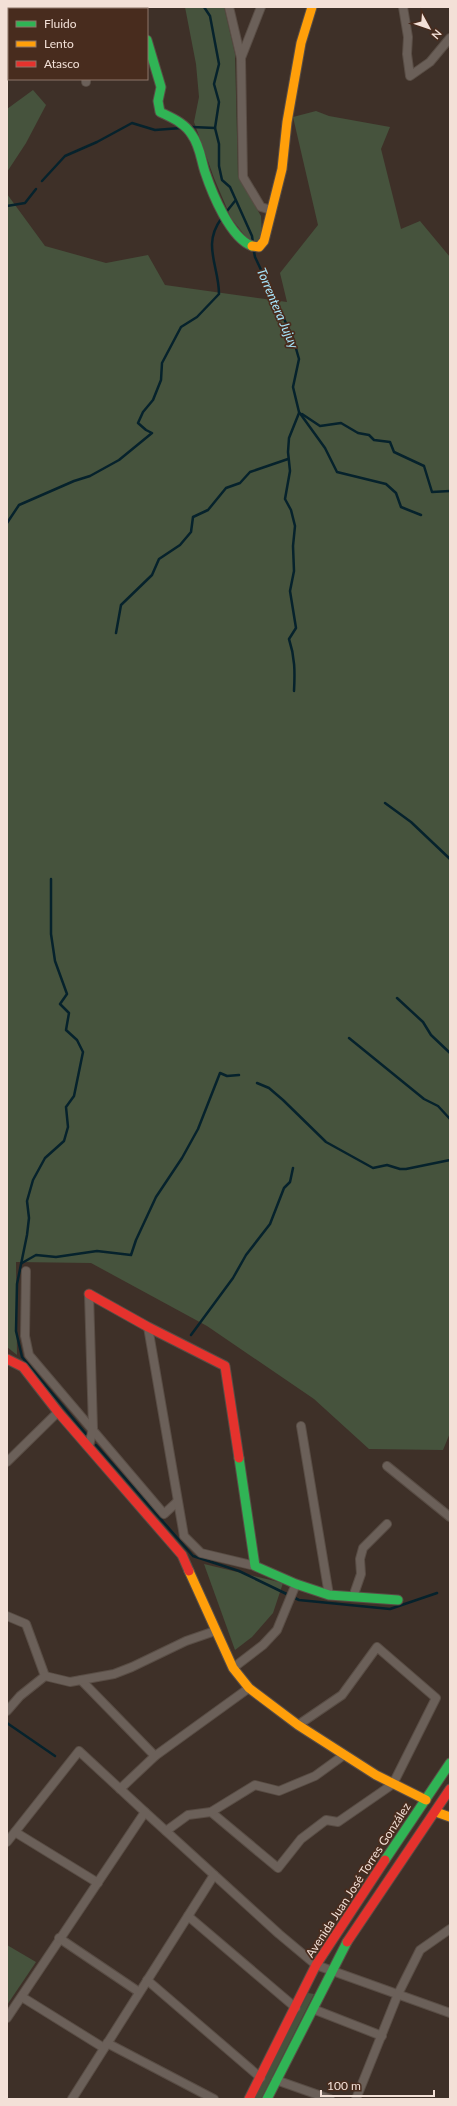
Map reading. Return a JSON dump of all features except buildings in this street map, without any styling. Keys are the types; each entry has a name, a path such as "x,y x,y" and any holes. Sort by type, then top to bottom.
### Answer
{"street":[{"path":"229,7 241,58 243,177 261,207 271,210"},
{"path":"241,58 260,7"},
{"path":"148,43 161,87 158,101 160,112 178,121 193,135 205,172 224,216 245,243 253,248 259,247 264,241 286,146 287,122 301,43 312,7"},
{"path":"402,7 408,37 407,54 410,76 430,62 450,38"},
{"path":"26,1271 25,1336 29,1355 164,1514 177,1502"},
{"path":"89,1294 93,1430 89,1446"},
{"path":"89,1294 148,1327 225,1366 255,1566"},
{"path":"148,1327 184,1536 201,1553 255,1566 296,1584 329,1595 398,1600"},
{"path":"7,1359 23,1367 58,1412 182,1555 193,1576 233,1668 249,1688 298,1725 344,1755 393,1784 426,1800"},
{"path":"7,1462 58,1412"},
{"path":"301,1426 329,1595"},
{"path":"387,1466 450,1517"},
{"path":"353,1596 361,1574 360,1559 363,1548 387,1524"},
{"path":"233,1668 263,1645 276,1630 296,1584"},
{"path":"7,1616 26,1624 45,1676"},
{"path":"45,1676 70,1682 114,1674 186,1641 216,1631"},
{"path":"211,1812 278,1868 301,1839 326,1820 338,1822 393,1784 436,1698 377,1647 342,1696 298,1725"},
{"path":"7,1711 20,1696 45,1676"},
{"path":"81,1680 155,1756"},
{"path":"120,1789 155,1756 249,1688"},
{"path":"7,1842 79,1752 214,1875 316,1965 450,2014"},
{"path":"166,1831 188,1815 211,1812 255,1785 279,1791 315,1776 344,1755"},
{"name":"Avenida Juan José Torres González","path":"249,2099 296,2008 316,1965 450,1763"},
{"name":"Avenida Juan José Torres González","path":"266,2099 346,1943 436,1812 450,1789"},
{"path":"7,2018 59,1938 98,1883 145,1812"},
{"path":"436,1812 450,1817"},
{"path":"16,1832 98,1883"},
{"path":"72,2099 214,1875"},
{"path":"188,1916 296,2008"},
{"path":"356,2099 398,1994 420,1950 450,1929"},
{"path":"59,1938 139,1992"},
{"path":"147,1980 261,2078"},
{"path":"22,1997 105,2045 214,2099"},
{"path":"313,2009 382,2036"},
{"path":"276,2080 330,2099"}],"green space":[{"path":"185,7 224,7 235,54 238,177 261,216 262,235 258,242 250,242 231,218 214,178 194,122 199,97 196,64"},
{"path":"33,90 46,105 26,143 7,172 7,109"},
{"path":"316,111 329,116 390,127 381,149 401,229 420,221 450,257 450,1433 443,1450 369,1449 314,1399 207,1326 91,1263 16,1262 17,1355 7,1347 7,194 45,246 106,263 148,255 165,285 287,302 280,273 318,225 293,117"},
{"path":"204,1564 283,1583 273,1613 252,1637 235,1650"},
{"path":"7,1945 36,1962 7,2005"},
{"path":"308,1993 314,1994 261,2099 254,2099"}],"waterway":[{"name":"Torrentera Jujuy","path":"204,7 210,16 219,64 214,84 219,102 215,128 219,144 219,166 222,180 230,187 252,236 253,243"},
{"path":"42,181 65,156 97,142 132,123 155,130 181,128"},
{"path":"192,127 215,128"},
{"path":"7,206 25,203 36,189"},
{"path":"227,211 235,201"},
{"path":"7,523 19,505 74,481 90,476 119,460 152,433 138,423 143,412 153,400 161,380 162,363 181,327 197,317 219,294 212,247 215,229 221,219"},
{"name":"Torrentera Jujuy","path":"254,252 293,338 299,359 293,387 299,412 325,448 337,472 386,484 396,493 401,507 421,515"},
{"path":"294,691 294,665 289,639 296,628 290,591 294,571 293,546 295,526 291,510 285,499 290,471 288,452 289,438 299,413"},
{"path":"302,414 320,426 341,423 358,433 369,435 374,440 390,442 394,452 424,466 432,492 450,491"},
{"path":"116,633 121,605 152,575 159,559 180,545 191,532 193,517 208,510 226,488 240,483 250,472 288,459"},
{"path":"385,803 411,822 450,859"},
{"path":"51,879 51,934 55,961 67,994 60,1004 69,1013 66,1030 77,1040 83,1052 74,1096 66,1107 68,1127 64,1141 45,1158 33,1180 27,1201 29,1218 17,1284 16,1331 22,1357 86,1434"},
{"path":"397,998 423,1022 431,1035 450,1053"},
{"path":"349,1038 424,1099 438,1106 450,1119"},
{"path":"22,1263 36,1255 56,1257 97,1251 131,1255 136,1240 156,1197 182,1158 198,1129 220,1073 227,1076 239,1075"},
{"path":"257,1083 269,1088 326,1142 373,1168 387,1165 400,1169 406,1169 450,1160"},
{"path":"191,1335 233,1278 246,1255 270,1224 284,1188 290,1182 293,1168"},
{"path":"96,1445 193,1556 239,1571 299,1600 390,1609 437,1593"},
{"path":"7,1723 55,1756"}],"traffic: fast":[{"path":"148,43 161,87 158,101 160,112 186,127 195,139 199,148 205,172 217,203 229,225 236,234 252,246"},
{"path":"239,1458 255,1566 296,1584 329,1595 398,1600"},
{"path":"385,1860 450,1763"},
{"path":"267,2099 347,1942"}],"traffic: slow":[{"path":"252,246 259,247 264,241 282,169 287,122 301,43 312,7"},
{"path":"189,1571 233,1668 249,1688 298,1725 376,1775 426,1800"},
{"path":"436,1812 450,1817"}],"traffic: jam":[{"path":"89,1294 148,1327 225,1366 239,1458"},
{"path":"7,1359 23,1367 58,1412 182,1555 189,1571"},
{"path":"347,1942 450,1789"},
{"path":"249,2099 316,1965 385,1860"}]}
